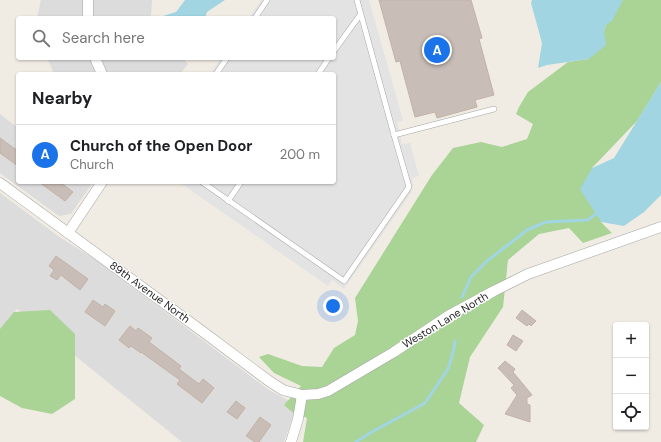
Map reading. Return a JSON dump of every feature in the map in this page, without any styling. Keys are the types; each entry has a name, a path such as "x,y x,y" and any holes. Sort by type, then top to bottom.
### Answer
{"street":[{"path":"88,0 88,16"},
{"path":"96,60 101,72"},
{"name":"89th Avenue North","path":"0,183 269,381 283,390 302,395"},
{"path":"68,233 101,184"},
{"name":"Weston Lane North","path":"302,395 318,394 328,391 394,352 472,302 528,274 661,227"},
{"path":"291,442 298,419 302,395"}],"lane":[{"path":"256,16 267,0"},
{"path":"205,184 344,281 409,187 357,0"},
{"path":"336,48 360,15"},
{"path":"217,72 226,60"},
{"path":"319,72 328,60"},
{"path":"394,135 494,109"},
{"path":"228,201 241,184"}],"shaded area":[{"path":"41,0 152,0 151,16 37,16"},
{"path":"261,0 369,0 403,120 397,123 402,144 410,143 419,176 412,178 413,186 411,193 344,289 332,280 328,286 182,184 336,184 336,72 211,72 220,60 336,60 336,16 250,16"},
{"path":"48,60 185,60 188,64 182,72 53,72"},
{"path":"0,114 16,126 16,184 92,184 71,214 59,216 0,173"},
{"path":"0,193 58,236 96,260 269,390 297,405 284,442 182,442 17,309 0,330"}],"green space":[{"path":"623,0 661,0 661,82 637,121 592,168 601,222 612,233 583,243 569,228 539,234 508,260 503,307 470,357 459,403 484,425 476,442 303,442 307,418 292,412 284,405 301,386 274,373 259,357 268,354 302,366 322,367 334,348 355,335 358,321 355,298 432,175 453,148 481,142 502,147 527,139 533,124 516,114 528,92 568,62 589,59 606,25"},
{"path":"50,310 75,334 75,399 52,414 22,408 0,396 0,329 14,312"}],"water":[{"path":"185,0 225,0 207,12 206,16 163,16 176,12"},
{"path":"532,0 623,0 612,21 606,25 604,31 606,45 589,59 547,65 538,68 542,43 531,3"},
{"path":"661,82 661,195 644,212 624,226 601,222 580,189 592,168 614,158"}],"building":[{"path":"379,0 471,0 482,38 479,39 494,95 475,100 477,107 437,118 435,112 415,117 400,61 396,62"},
{"path":"0,138 16,150 16,165 0,153"},
{"path":"42,184 63,184 73,192 65,201"},
{"path":"56,256 88,279 80,290 61,275 57,280 50,276 54,270 49,266"},
{"path":"93,300 103,307 105,304 115,311 105,326 85,312"},
{"path":"522,310 536,321 531,326 529,324 527,326 516,318"},
{"path":"130,326 136,331 138,328 152,338 149,342 181,366 179,369 199,384 203,379 214,388 202,403 177,384 180,380 141,352 131,346 129,348 119,340"},
{"path":"513,335 523,341 516,351 507,345"},
{"path":"505,361 515,369 513,372 532,395 527,398 527,404 530,405 530,422 505,414 517,395 511,388 514,385 498,368"},
{"path":"236,401 245,408 237,419 227,412"},
{"path":"260,417 271,425 259,442 255,442 246,436"}],"waterway":[{"path":"462,297 471,277 486,262 527,230 546,222 588,220 598,212"},
{"path":"356,442 425,403 448,369 455,341"}],"place":[{"name":"Church of the Open Door","path":"437,50"}]}
